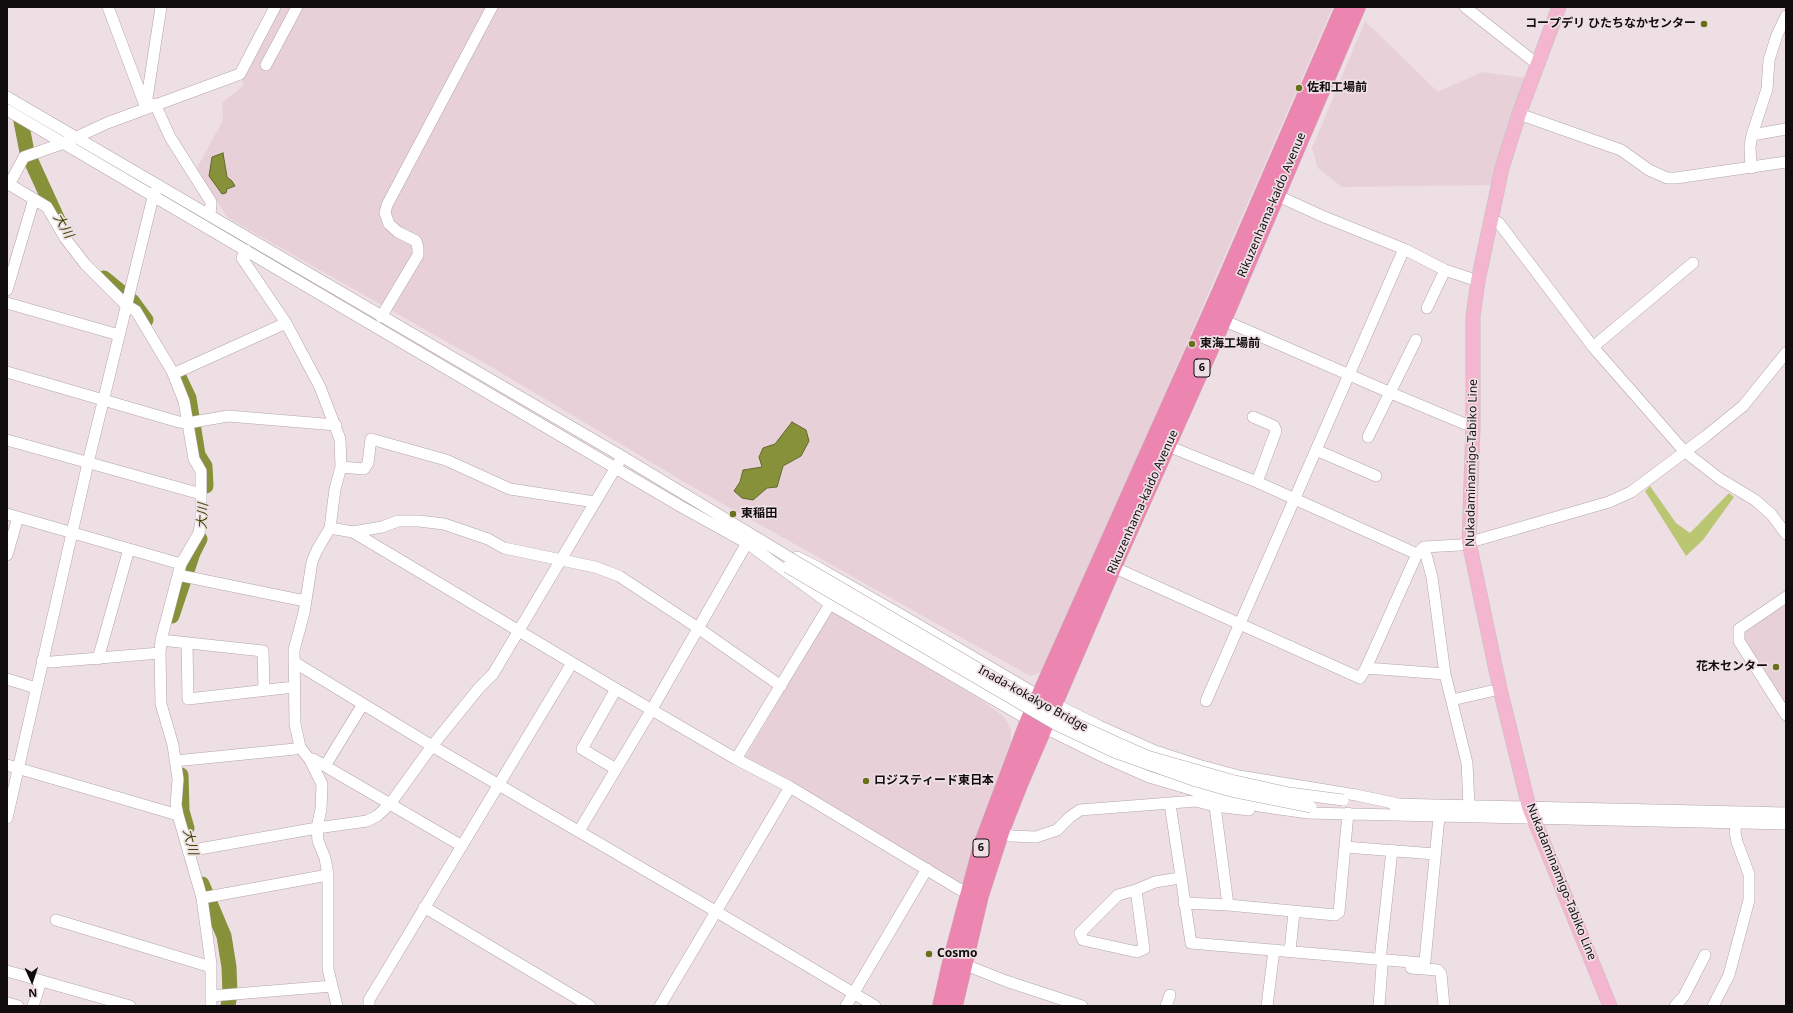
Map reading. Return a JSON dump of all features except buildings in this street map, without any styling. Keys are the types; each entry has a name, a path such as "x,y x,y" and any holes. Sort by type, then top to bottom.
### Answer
{"highway":[{"name":"Rikuzenhama-kaido Avenue","path":"954,1006 963,964 982,845 1047,700 1220,293 1344,7"},
{"name":"Rikuzenhama-kaido Avenue","path":"1047,700 1113,567 1168,446 1224,320 1357,7"},
{"name":"Rikuzenhama-kaido Avenue","path":"941,1006 974,894 1001,831 1036,724"}],"main road":[{"name":"Nukadaminamigo-Tabiko Line","path":"1559,7 1519,114 1502,168 1490,218 1478,281 1473,316 1473,426 1469,542 1500,689 1532,813 1610,1006"}],"street":[{"path":"108,7 150,106 211,202 210,216"},
{"path":"150,106 161,7"},
{"path":"275,7 240,74 150,106 107,123 64,143 24,157 8,184 46,207 85,264 126,305 136,311 173,374 184,401 194,459 201,471 201,521 199,533 180,569 161,640 161,704 173,745 178,779 176,805 178,815 202,898 211,967 211,1001 332,986"},
{"path":"266,65 297,7"},
{"path":"382,317 418,255 416,240 398,232 389,224 385,213 387,205 492,7"},
{"path":"1465,7 1537,64"},
{"path":"1751,168 1750,147 1752,135 1767,89 1768,60 1786,16"},
{"path":"7,97 623,457 748,539 788,562"},
{"path":"7,110 680,506 748,539 819,568 1047,700 1099,726 1155,751 1239,776 1356,795 1398,804 1469,806 1532,813 1786,824"},
{"path":"1519,114 1621,150 1649,170 1667,178 1751,168 1786,162"},
{"path":"1752,135 1786,129"},
{"path":"7,818 103,400 153,197 158,186"},
{"path":"1276,195 1322,216 1404,249 1445,270 1478,281"},
{"path":"7,290 34,199"},
{"path":"1490,218 1499,223 1593,347 1684,451 1720,479 1755,500 1771,514 1786,534"},
{"path":"1206,701 1404,249"},
{"path":"246,250 242,258 286,323 320,386 336,425 340,439 341,467 335,489 330,528 312,562 304,613 294,650 295,724 300,747 310,760 322,784 318,841 325,858 328,875 328,969 337,1006"},
{"path":"1593,347 1693,263"},
{"path":"1427,308 1445,270"},
{"path":"7,303 119,335"},
{"path":"1224,320 1348,375 1473,426"},
{"path":"173,374 286,323"},
{"path":"1368,437 1416,340"},
{"path":"1168,446 1421,551 1460,546 1469,542 1609,502 1631,492 1706,436 1743,406 1786,353"},
{"path":"7,372 179,422 188,423 228,416 336,425"},
{"path":"1253,417 1274,426 1276,430 1257,482"},
{"path":"341,467 364,469 368,463 371,439 446,460 510,489 595,502"},
{"path":"7,440 201,494"},
{"path":"1316,450 1376,476"},
{"path":"188,852 318,828 367,821 377,816 390,804 432,746 479,688 494,674 518,630 623,457"},
{"path":"7,555 12,515 129,549 180,569 305,601"},
{"path":"330,528 353,532 382,528 398,522 419,521 444,524 488,539 504,548 595,567 619,576 698,628 781,686"},
{"path":"353,532 616,689 736,759 790,788 927,869 959,890 974,894"},
{"path":"748,539 830,604 1036,724 1149,777 1197,791 1259,806 1348,817 1439,820 1532,813 1786,813"},
{"path":"579,831 652,709 748,539"},
{"path":"98,659 129,549"},
{"path":"1113,567 1360,678 1421,551"},
{"path":"1421,551 1432,577 1445,674 1467,763 1469,806"},
{"name":"Inada-kokakyo Bridge","path":"788,562 1061,717 1147,756 1231,780 1289,793 1369,804 1398,804"},
{"name":"Inada-kokakyo Bridge","path":"788,562 1057,725 1114,752 1196,781 1231,791 1311,807 1348,817"},
{"path":"1786,597 1739,629 1739,642 1786,715"},
{"path":"736,759 830,604"},
{"path":"161,640 264,651 264,689"},
{"path":"187,643 188,699 264,689 294,687"},
{"path":"42,661 51,662 160,654"},
{"path":"294,662 432,746 717,912 874,1006"},
{"path":"369,1006 369,1000 424,907 572,663"},
{"path":"1366,668 1445,674"},
{"path":"7,679 36,688"},
{"path":"616,689 582,749 616,769"},
{"path":"1452,700 1500,689"},
{"path":"325,766 363,704"},
{"path":"175,761 295,749 300,747"},
{"path":"310,760 313,759 462,846"},
{"path":"7,765 178,815"},
{"path":"660,1006 790,788"},
{"path":"1001,831 1011,836 1036,837 1057,830 1070,816 1080,810 1196,801 1215,806 1304,819 1348,817"},
{"path":"1170,804 1191,943 1274,954 1381,963 1422,963 1425,961 1439,820"},
{"path":"1215,806 1228,905"},
{"path":"1184,903 1228,905 1335,915 1338,912 1348,817"},
{"path":"1713,1006 1729,975 1749,900 1749,874 1737,842 1735,832 1736,823"},
{"path":"1346,846 1435,854"},
{"path":"1379,1006 1381,963 1392,850"},
{"path":"846,1006 927,869"},
{"path":"202,898 328,875"},
{"path":"1136,890 1144,949 1137,952 1083,940 1080,933 1118,895 1136,890 1155,882 1180,878"},
{"path":"424,907 590,1006"},
{"path":"1290,951 1294,912"},
{"path":"56,920 211,967"},
{"path":"1274,954 1290,951 1438,970 1441,974 1444,1006"},
{"path":"1267,1006 1274,954"},
{"path":"1675,1006 1684,996 1705,955"},
{"path":"963,964 1064,1003 1082,1006"},
{"path":"7,971 130,1006"},
{"path":"33,1006 41,981"},
{"path":"1166,1006 1170,995"},
{"path":"8,1006 8,1003 18,1006"}],"shaded area":[{"path":"279,7 1333,7 1044,671 1030,676 691,486 493,368 228,218 196,170 223,120 222,103 244,85 241,79"},
{"path":"1365,21 1438,92 1482,72 1527,78 1493,185 1342,187 1318,168 1312,148"},
{"path":"223,153 227,177 235,186 227,189 226,193 222,194 209,176 212,157"},
{"path":"792,422 806,430 809,441 801,456 783,466 777,487 767,488 753,500 742,498 734,491 740,482 743,470 762,467 759,457 763,448 775,444"},
{"path":"1650,486 1676,523 1690,533 1729,493 1734,497 1703,540 1686,556 1645,491"},
{"name":"花木センター","path":"1786,602 1786,707 1741,635"},
{"name":"ロジスティード東日本","path":"831,610 983,701 1005,718 1011,729 1011,742 991,796 963,887 745,758"}],"waterway":[{"name":"大川","path":"15,107 20,116 27,152 59,222"},
{"name":"大川","path":"104,278 132,301 146,320"},
{"name":"大川","path":"178,375 189,398 198,455 205,466 206,486"},
{"name":"大川","path":"172,616 193,553 200,539"},
{"name":"大川","path":"181,775 182,811 187,828"},
{"name":"大川","path":"202,884 224,936 229,967 230,994 228,1006"}],"place":[{"name":"コープデリ ひたちなかセンター","path":"1704,24"},
{"name":"佐和工場前","path":"1299,88"},
{"name":"東海工場前","path":"1192,344"},
{"name":"東稲田","path":"733,514"},
{"name":"花木センター","path":"1776,667"},
{"name":"ロジスティード東日本","path":"866,781"},
{"name":"Cosmo","path":"929,954"}]}
